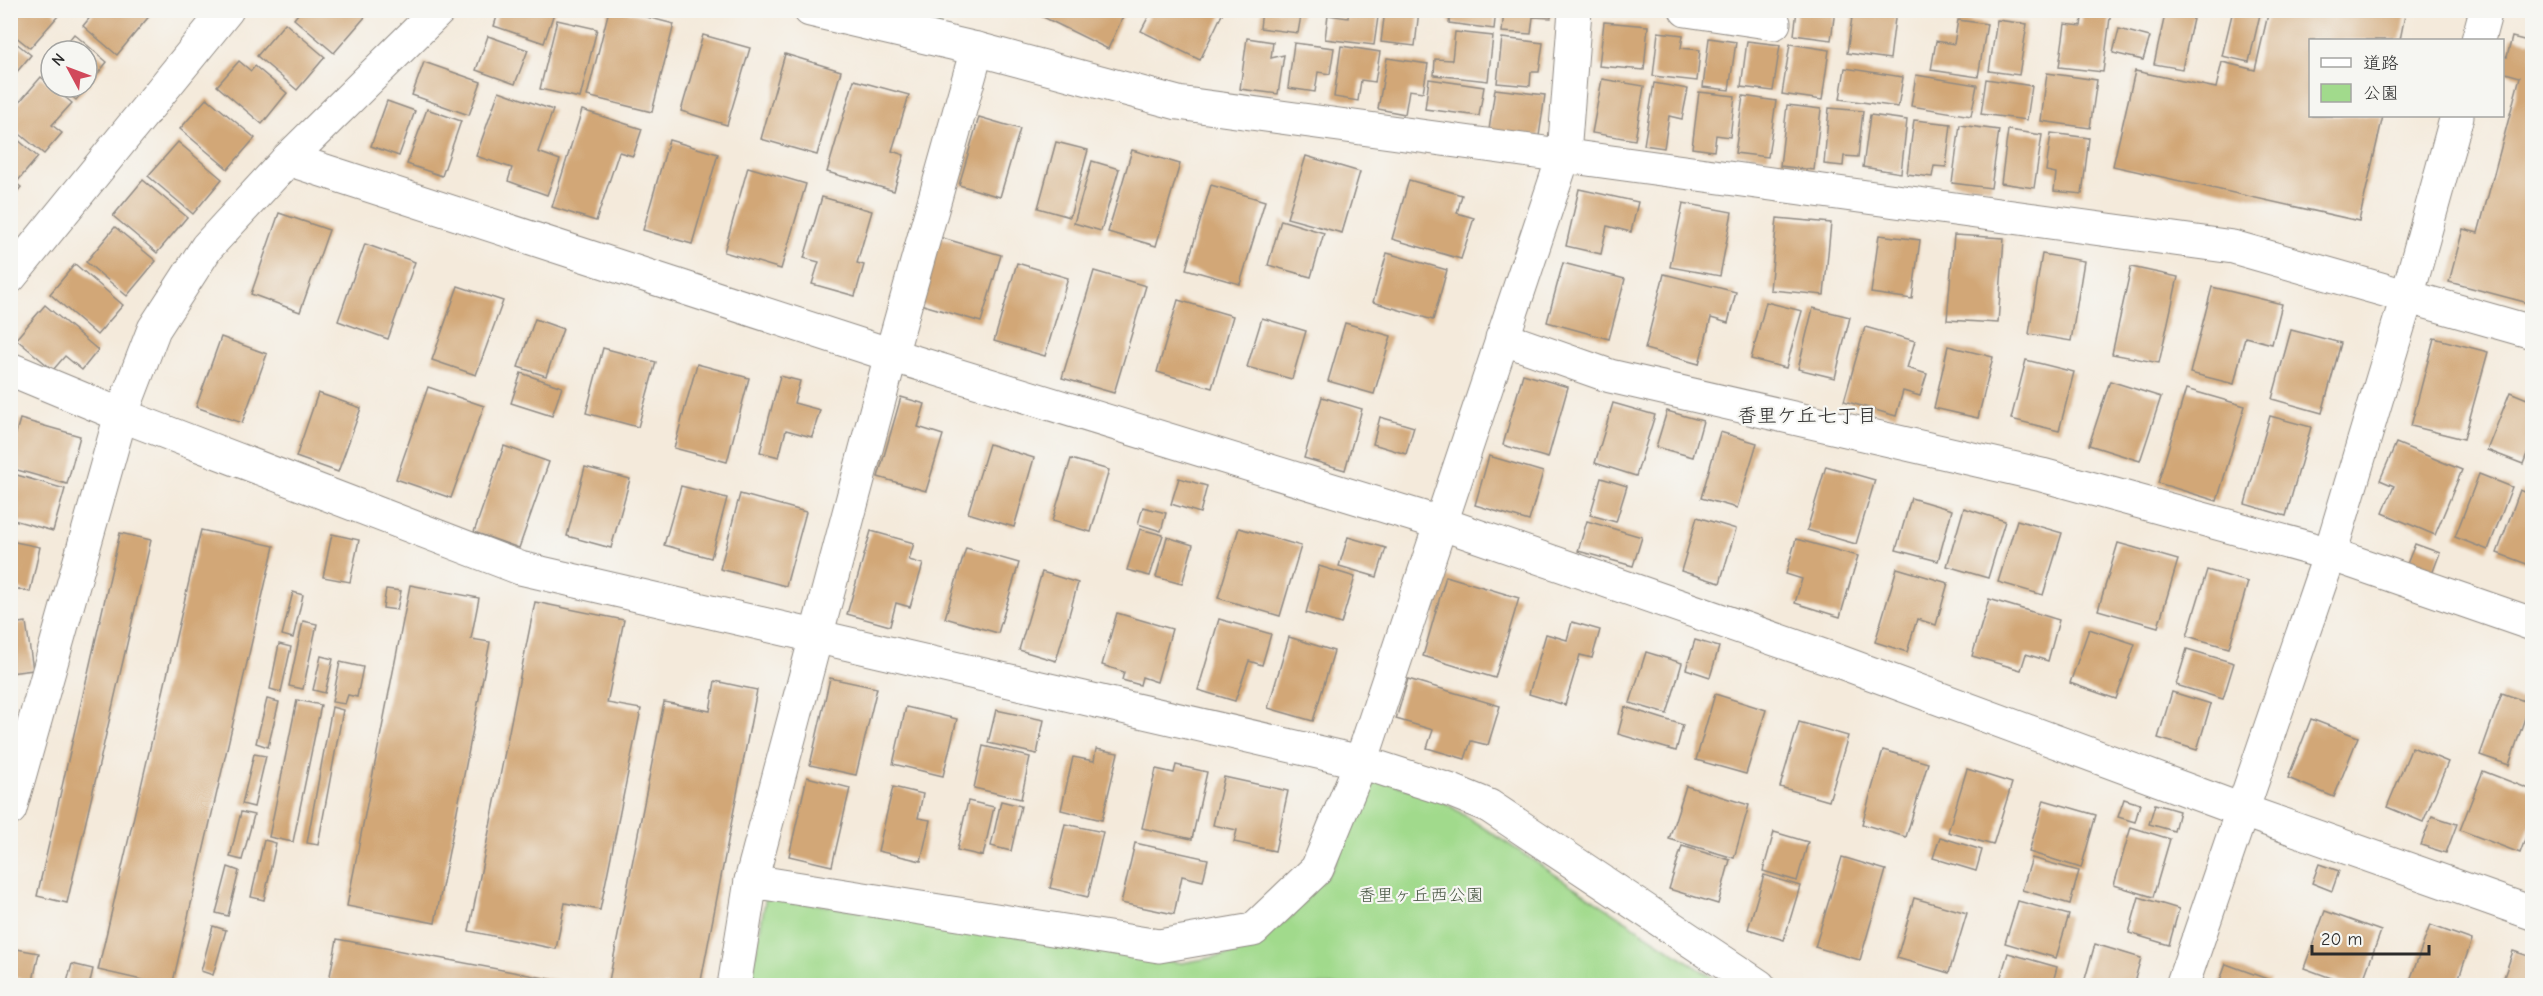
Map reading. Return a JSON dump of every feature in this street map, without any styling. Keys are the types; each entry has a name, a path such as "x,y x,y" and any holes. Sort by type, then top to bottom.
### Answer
{"street":[{"path":"10,277 227,10"},
{"path":"10,809 121,415 154,329 201,256 288,159 439,10"},
{"path":"810,10 977,49 1178,103 2233,247 2532,332"},
{"path":"751,881 1159,946 1253,930 1317,869 1361,762 1563,155 1575,10"},
{"path":"1686,10 1774,23"},
{"path":"2478,39 2486,10"},
{"path":"734,986 751,881 891,355 977,49"},
{"path":"2182,986 2330,554 2407,297 2457,117"},
{"path":"288,159 891,355 1440,523 1835,660 2241,810 2532,913"},
{"path":"1502,338 1610,376 2042,475 2330,554 2532,624"},
{"path":"10,369 121,415 520,568 1361,762 1452,791 1489,806 1759,986"}],"green space":[{"path":"858,11 947,11 939,29"},
{"name":"香里ヶ丘西公園","path":"1367,776 1438,798 1724,985 750,986 766,896 1182,963 1237,953 1291,917 1333,868"}],"building":[{"path":"10,10 52,10 58,16 30,48 10,32"},
{"path":"96,10 146,10 151,14 117,55 83,26"},
{"path":"301,10 357,10 365,17 334,53 294,19"},
{"path":"499,10 555,10 544,43 494,26"},
{"path":"609,10 620,10 674,24 652,112 587,96"},
{"path":"1029,10 1126,10 1108,49"},
{"path":"1152,10 1224,10 1200,60 1141,31"},
{"path":"1262,10 1302,10 1298,33 1260,28"},
{"path":"1349,10 1379,10 1374,45 1325,39 1328,15 1348,18"},
{"path":"1385,10 1419,10 1415,46 1381,42"},
{"path":"1451,10 1496,10 1494,29 1449,23"},
{"path":"1504,10 1552,10 1551,18 1533,17 1531,34 1502,32"},
{"path":"1797,10 1835,10 1831,40 1794,35"},
{"path":"1853,10 1896,10 1890,59 1847,53"},
{"path":"2083,10 2111,10 2103,72 2059,67 2065,24 2081,26"},
{"path":"2166,10 2195,10 2182,69 2154,64"},
{"path":"2233,10 2261,10 2249,62 2222,56"},
{"path":"2269,10 2406,10 2400,39 2309,39 2309,117 2383,117 2359,221 2113,166 2135,71 2216,88 2222,62 2255,70"},
{"path":"557,20 597,29 580,98 540,89"},
{"path":"1958,20 1987,24 1978,77 1931,70 1936,41 1954,44"},
{"path":"1997,20 2027,24 2019,75 1989,71"},
{"path":"1604,22 1648,26 1644,70 1599,66"},
{"path":"285,23 325,57 297,90 257,56"},
{"path":"2119,29 2150,37 2143,60 2113,53"},
{"path":"1455,32 1493,36 1488,81 1434,75 1435,59 1452,60"},
{"path":"1658,32 1683,35 1681,48 1700,50 1697,81 1653,76"},
{"path":"74,34 80,39 70,39"},
{"path":"703,35 750,48 727,125 681,111"},
{"path":"488,36 528,50 515,84 476,70"},
{"path":"2512,37 2532,42 2532,304 2449,282 2463,229 2478,233 2520,77 2504,73 2504,56 2507,57"},
{"path":"10,38 31,55 10,80"},
{"path":"1247,38 1273,42 1271,58 1284,55 1278,94 1240,89"},
{"path":"1502,38 1543,43 1539,72 1531,72 1530,86 1497,83"},
{"path":"1709,38 1736,42 1729,90 1703,87"},
{"path":"1747,41 1780,45 1773,91 1741,87"},
{"path":"1294,43 1334,48 1330,74 1318,72 1315,92 1288,88"},
{"path":"1790,44 1829,50 1822,100 1782,94"},
{"path":"1341,46 1380,52 1375,82 1361,80 1358,101 1334,97"},
{"path":"785,54 841,71 817,155 761,139"},
{"path":"99,55 107,62 99,72"},
{"path":"1387,58 1428,64 1423,92 1409,90 1405,114 1378,109"},
{"path":"239,61 251,71 255,66 287,93 262,124 217,86"},
{"path":"424,62 481,82 469,115 412,95"},
{"path":"1845,68 1903,77 1898,107 1840,99"},
{"path":"2047,73 2097,80 2090,128 2041,121"},
{"path":"1916,75 1977,85 1971,116 1911,106"},
{"path":"39,79 39,99 67,99 72,103 52,125 62,133 44,154 10,126 10,113"},
{"path":"1429,79 1484,87 1479,116 1425,109"},
{"path":"1602,79 1644,86 1635,140 1592,133"},
{"path":"1986,79 2032,86 2027,120 1981,114"},
{"path":"854,80 909,95 892,151 904,155 894,191 827,172"},
{"path":"1654,83 1688,89 1682,119 1669,116 1664,148 1644,145"},
{"path":"1495,89 1545,95 1539,136 1489,130"},
{"path":"499,91 553,110 538,152 560,160 547,195 508,181 512,168 476,156"},
{"path":"1699,92 1735,96 1730,137 1716,135 1714,151 1692,148"},
{"path":"1743,96 1776,101 1768,157 1735,153"},
{"path":"207,98 255,138 228,169 180,129"},
{"path":"387,101 415,111 399,156 371,146"},
{"path":"1787,105 1821,109 1814,170 1780,166"},
{"path":"1829,108 1863,111 1858,157 1844,156 1843,166 1824,164"},
{"path":"427,109 461,121 442,176 407,164"},
{"path":"582,110 642,129 633,156 619,152 596,221 552,207"},
{"path":"1870,115 1907,120 1901,173 1863,167"},
{"path":"979,117 1020,129 1000,197 959,185"},
{"path":"1914,120 1951,124 1946,167 1934,166 1932,177 1907,174"},
{"path":"1960,125 1999,130 1991,188 1952,183"},
{"path":"2008,130 2042,135 2034,188 2001,183"},
{"path":"10,133 38,157 16,183 21,187 10,200"},
{"path":"2051,133 2089,138 2082,194 2054,191 2056,173 2046,171"},
{"path":"669,140 718,154 692,244 643,230"},
{"path":"178,142 222,179 193,214 148,176"},
{"path":"1056,142 1088,150 1070,217 1038,208"},
{"path":"1132,150 1180,164 1156,246 1108,232"},
{"path":"1306,156 1360,172 1342,233 1287,218"},
{"path":"1092,161 1119,169 1101,231 1074,223"},
{"path":"748,167 806,184 781,269 724,252"},
{"path":"143,180 187,217 157,253 113,216"},
{"path":"1409,180 1462,195 1457,213 1474,218 1461,259 1392,239"},
{"path":"1211,185 1265,201 1240,284 1186,269"},
{"path":"1579,189 1638,202 1631,232 1607,226 1601,254 1566,246"},
{"path":"822,197 872,211 857,263 864,265 855,296 812,284 819,262 804,258"},
{"path":"1683,203 1732,212 1720,276 1670,267"},
{"path":"279,213 329,230 300,312 251,294"},
{"path":"1777,218 1831,223 1824,295 1770,290"},
{"path":"1281,220 1324,233 1311,277 1268,265"},
{"path":"115,227 156,261 127,296 86,262"},
{"path":"1879,235 1920,240 1912,299 1871,293"},
{"path":"1954,235 2004,238 1998,323 1947,320"},
{"path":"939,237 1001,255 981,322 920,304"},
{"path":"365,244 415,262 388,339 338,321"},
{"path":"1387,253 1447,270 1433,320 1373,302"},
{"path":"2042,254 2084,261 2071,341 2029,334"},
{"path":"1017,263 1068,278 1045,356 994,341"},
{"path":"1563,263 1625,279 1609,339 1547,322"},
{"path":"75,264 123,305 97,335 50,294"},
{"path":"2131,267 2178,277 2159,363 2112,354"},
{"path":"1094,271 1146,286 1114,393 1062,378"},
{"path":"1664,274 1736,292 1728,323 1711,318 1699,364 1645,349"},
{"path":"458,286 503,301 476,375 432,360"},
{"path":"2212,287 2282,304 2272,344 2245,337 2234,384 2190,373"},
{"path":"1178,300 1233,316 1212,388 1157,372"},
{"path":"1766,302 1802,311 1786,368 1751,359"},
{"path":"45,305 98,350 82,370 65,356 53,370 16,339"},
{"path":"1813,308 1850,317 1835,378 1798,369"},
{"path":"1262,318 1306,331 1292,379 1247,367"},
{"path":"535,319 563,329 546,376 518,367"},
{"path":"1345,323 1391,336 1374,394 1328,381"},
{"path":"1865,327 1915,341 1907,368 1927,374 1920,396 1903,391 1896,416 1844,401"},
{"path":"2291,330 2341,343 2322,413 2272,399"},
{"path":"221,337 267,354 242,423 196,407"},
{"path":"2434,338 2488,352 2464,439 2411,426"},
{"path":"1948,346 1993,357 1978,418 1934,408"},
{"path":"603,348 656,362 638,427 586,413"},
{"path":"2026,360 2074,372 2059,431 2011,419"},
{"path":"697,364 749,378 727,462 674,448"},
{"path":"521,373 562,387 552,416 511,403"},
{"path":"1523,374 1568,387 1548,458 1503,445"},
{"path":"780,376 800,381 794,403 820,410 812,437 786,430 779,457 760,452"},
{"path":"2110,381 2161,397 2140,461 2089,445"},
{"path":"428,387 484,406 451,498 396,479"},
{"path":"2186,389 2245,406 2217,501 2158,483"},
{"path":"2510,392 2532,401 2532,441 2523,464 2487,450"},
{"path":"318,393 361,408 338,472 296,457"},
{"path":"901,397 925,404 918,427 943,435 926,491 878,477"},
{"path":"1322,397 1362,409 1345,470 1304,458"},
{"path":"1613,403 1655,415 1636,476 1595,463"},
{"path":"1667,411 1703,421 1693,457 1656,447"},
{"path":"2270,416 2311,427 2286,516 2245,504"},
{"path":"1380,417 1414,427 1406,454 1373,444"},
{"path":"20,419 80,436 67,484 10,468 10,453"},
{"path":"1720,432 1757,443 1737,508 1701,498"},
{"path":"2396,443 2462,470 2435,535 2383,513 2394,486 2380,480"},
{"path":"989,444 1034,458 1014,527 968,513"},
{"path":"504,446 549,462 519,548 474,532"},
{"path":"1489,456 1543,472 1529,521 1475,505"},
{"path":"1071,459 1109,470 1091,532 1052,521"},
{"path":"1826,466 1875,480 1856,544 1807,530"},
{"path":"585,467 630,479 611,548 567,536"},
{"path":"10,473 65,489 53,531 10,519"},
{"path":"2479,474 2512,487 2488,550 2455,537"},
{"path":"1179,478 1207,486 1200,513 1171,504"},
{"path":"1601,478 1627,486 1616,522 1590,515"},
{"path":"681,486 727,498 711,558 664,545"},
{"path":"2520,490 2532,495 2532,566 2497,553"},
{"path":"740,494 806,512 786,586 720,569"},
{"path":"1911,498 1952,510 1938,561 1896,550"},
{"path":"1143,507 1166,513 1161,531 1138,524"},
{"path":"1964,508 2005,521 1988,578 1947,566"},
{"path":"1697,517 1736,529 1720,583 1681,571"},
{"path":"2017,520 2062,533 2043,595 1998,582"},
{"path":"1587,521 1642,537 1633,566 1578,551"},
{"path":"1239,528 1301,546 1280,616 1218,598"},
{"path":"1140,529 1163,535 1150,576 1127,570"},
{"path":"201,530 274,546 172,986 168,986 98,970"},
{"path":"871,531 914,543 909,560 923,564 910,607 896,603 890,626 847,614"},
{"path":"120,533 151,540 67,903 37,896"},
{"path":"332,534 359,540 350,582 323,577"},
{"path":"1167,537 1193,545 1182,584 1156,577"},
{"path":"1348,537 1386,548 1377,577 1339,566"},
{"path":"1796,539 1858,556 1840,617 1795,603 1802,579 1786,574"},
{"path":"10,541 40,547 30,592 10,587"},
{"path":"2118,543 2178,560 2158,627 2098,610"},
{"path":"2415,544 2440,553 2432,574 2407,564"},
{"path":"966,548 1019,563 998,633 945,618"},
{"path":"1319,566 1355,577 1341,624 1306,613"},
{"path":"1897,568 1948,583 1936,625 1917,619 1907,652 1875,642"},
{"path":"2207,570 2248,582 2229,648 2187,636"},
{"path":"1042,572 1078,583 1056,661 1019,650"},
{"path":"1446,576 1519,598 1495,678 1423,656"},
{"path":"410,585 479,598 471,639 490,642 435,923 347,906"},
{"path":"386,589 401,591 397,610 383,608"},
{"path":"293,592 303,595 293,638 282,635"},
{"path":"1989,599 2059,620 2048,661 2026,654 2021,670 1972,656"},
{"path":"535,602 624,620 607,703 641,709 600,910 565,903 556,949 469,931"},
{"path":"1117,613 1172,629 1157,682 1142,677 1140,685 1122,680 1124,672 1102,665"},
{"path":"1219,619 1271,634 1262,665 1249,661 1235,701 1198,690"},
{"path":"303,621 317,624 303,689 289,686"},
{"path":"26,622 33,670 10,673 10,624"},
{"path":"1572,622 1600,630 1592,658 1580,655 1565,705 1529,694 1546,634 1567,640"},
{"path":"2089,629 2135,644 2116,699 2070,683"},
{"path":"1289,637 1334,651 1313,721 1268,708"},
{"path":"1695,640 1719,647 1710,677 1686,669"},
{"path":"279,644 291,647 281,692 270,689"},
{"path":"2187,649 2234,663 2223,699 2176,685"},
{"path":"1646,652 1682,663 1667,714 1630,703"},
{"path":"321,656 333,659 325,693 313,690"},
{"path":"340,662 363,667 357,697 348,695 345,704 332,702"},
{"path":"830,678 877,688 856,775 810,765"},
{"path":"1408,679 1500,706 1488,745 1471,741 1465,759 1427,748 1433,730 1396,719"},
{"path":"715,681 757,690 700,986 608,986 664,702 710,711"},
{"path":"2172,692 2211,704 2197,750 2158,738"},
{"path":"2502,693 2530,703 2509,765 2480,755"},
{"path":"1715,694 1766,710 1746,774 1696,760"},
{"path":"267,699 279,702 268,747 256,743"},
{"path":"297,700 321,705 293,842 269,837"},
{"path":"332,707 343,710 318,845 307,843"},
{"path":"906,707 957,719 943,776 893,764"},
{"path":"1625,707 1683,725 1676,751 1618,734"},
{"path":"996,710 1044,720 1037,754 988,743"},
{"path":"2311,719 2358,737 2334,797 2288,778"},
{"path":"1799,722 1848,736 1829,801 1780,787"},
{"path":"983,746 1030,757 1021,799 974,788"},
{"path":"2412,747 2448,762 2423,822 2387,807"},
{"path":"1096,749 1118,753 1102,820 1061,810 1073,757 1094,761"},
{"path":"1883,750 1928,763 1906,837 1862,824"},
{"path":"254,754 266,756 254,807 242,804"},
{"path":"1176,765 1207,772 1192,839 1142,828 1156,769 1174,773"},
{"path":"1967,769 2012,783 1993,845 1948,832"},
{"path":"2483,771 2532,790 2532,820 2520,853 2460,830"},
{"path":"807,777 850,788 832,866 789,856"},
{"path":"1224,777 1288,791 1275,851 1234,842 1237,830 1213,825"},
{"path":"1686,786 1749,805 1734,858 1669,839"},
{"path":"893,787 923,794 918,818 930,820 921,861 878,851"},
{"path":"2124,799 2140,804 2135,822 2118,817"},
{"path":"2044,800 2096,815 2081,868 2029,852"},
{"path":"968,801 994,807 983,856 957,850"},
{"path":"1001,801 1021,806 1011,851 991,846"},
{"path":"2155,804 2179,811 2174,831 2149,824"},
{"path":"241,812 254,815 242,860 230,857"},
{"path":"2432,816 2457,824 2446,853 2421,845"},
{"path":"1065,824 1103,832 1088,897 1050,888"},
{"path":"2131,827 2170,839 2153,897 2114,885"},
{"path":"1774,832 1808,842 1797,881 1763,871"},
{"path":"1940,837 1982,850 1976,871 1933,858"},
{"path":"264,840 276,843 264,900 251,897"},
{"path":"1135,843 1208,859 1203,881 1182,876 1174,914 1121,903"},
{"path":"1682,846 1730,860 1718,904 1669,889"},
{"path":"1842,857 1886,870 1860,960 1815,947"},
{"path":"2032,858 2079,871 2070,904 2022,890"},
{"path":"2319,864 2339,871 2332,891 2312,883"},
{"path":"228,867 239,871 228,916 216,913"},
{"path":"1764,875 1800,886 1784,940 1748,929"},
{"path":"2139,897 2179,909 2169,945 2129,933"},
{"path":"1914,898 1967,913 1949,973 1897,958"},
{"path":"2018,901 2069,915 2056,958 2005,943"},
{"path":"2325,911 2381,931 2361,986 2353,986 2304,968"},
{"path":"2430,925 2472,940 2456,986 2408,986"},
{"path":"213,926 226,930 213,975 201,971"},
{"path":"337,939 577,984 577,986 328,986"},
{"path":"2095,944 2141,958 2133,986 2083,986"},
{"path":"11,948 39,953 33,981 10,977"},
{"path":"2513,951 2532,957 2532,986 2501,986"},
{"path":"2008,953 2057,967 2052,986 1998,986"},
{"path":"72,964 93,969 89,986 66,986"},
{"path":"2226,964 2270,980 2268,986 2218,986"}],"district":[{"name":"香里ケ丘七丁目","path":"1807,415"}]}
